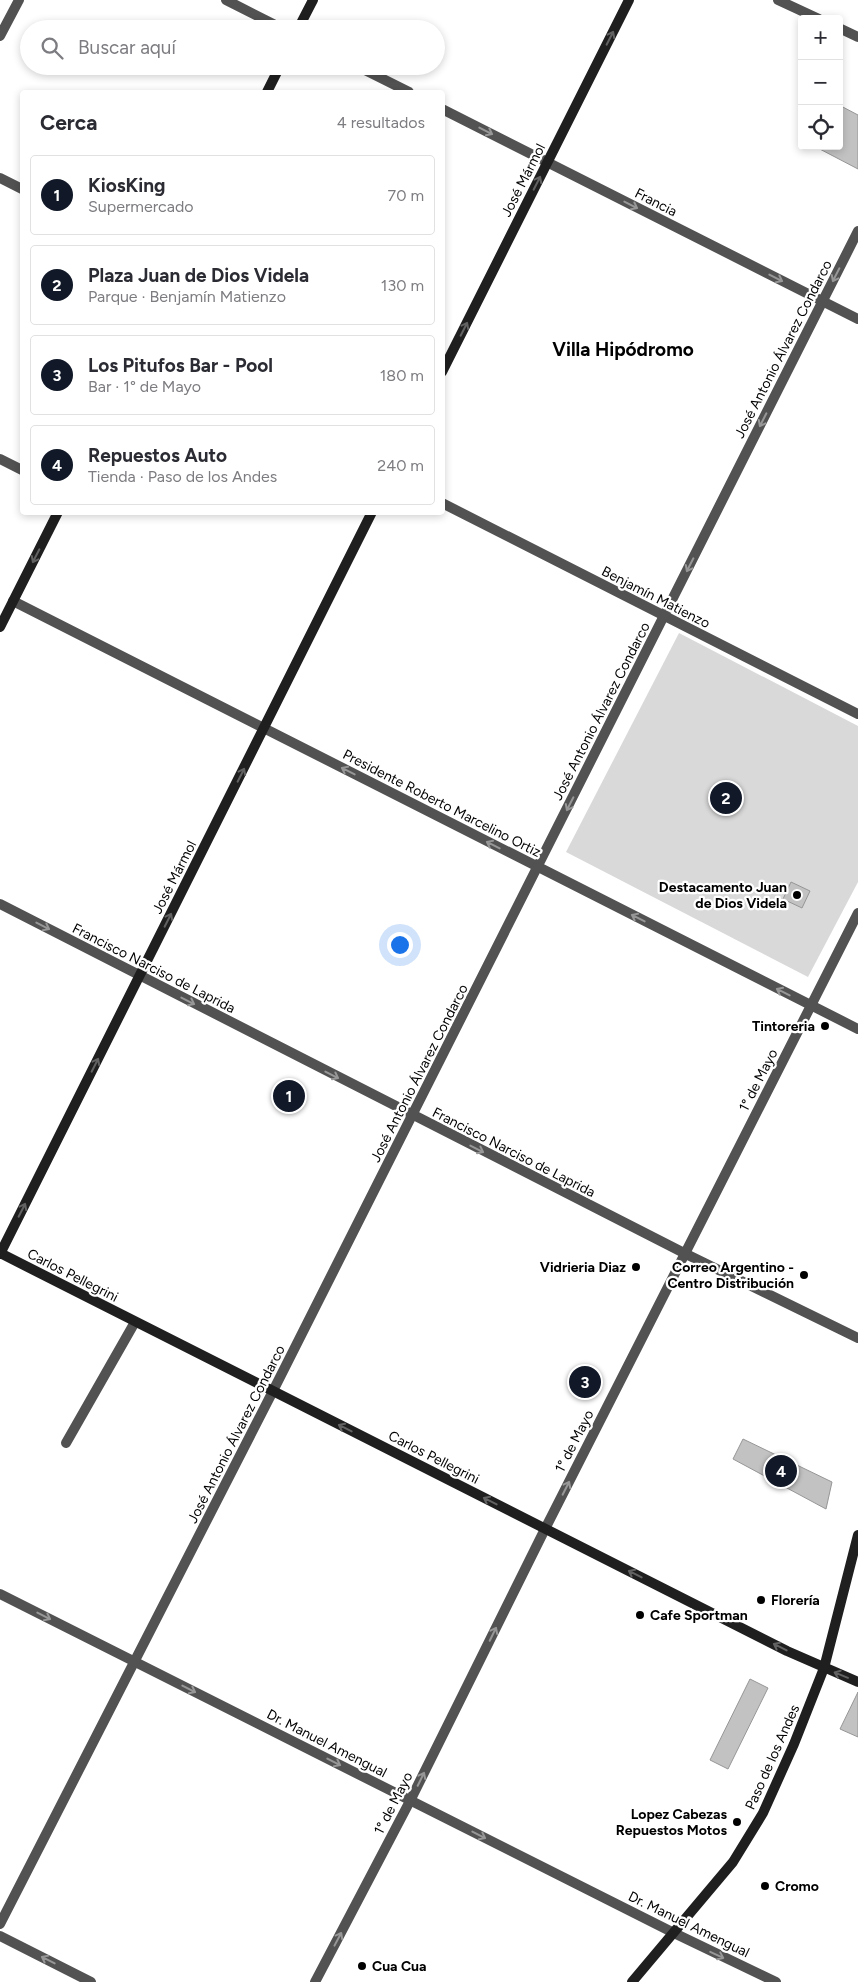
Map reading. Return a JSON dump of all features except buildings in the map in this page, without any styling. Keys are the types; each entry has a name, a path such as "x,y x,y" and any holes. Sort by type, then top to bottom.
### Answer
{"street":[{"path":"0,36 19,0"},
{"path":"226,0 265,20"},
{"path":"303,20 313,0"},
{"name":"José Mármol","path":"445,366 629,0"},
{"path":"778,0 810,15"},
{"path":"843,30 858,36"},
{"path":"268,90 276,75"},
{"path":"375,75 405,90"},
{"name":"Francia","path":"445,110 858,319"},
{"path":"0,178 20,188"},
{"name":"José Antonio Álvarez Condarco","path":"0,1924 273,1392 858,232"},
{"path":"0,459 20,469"},
{"name":"Benjamín Matienzo","path":"445,505 858,714"},
{"path":"0,626 56,515"},
{"name":"José Mármol","path":"0,1254 370,515"},
{"name":"Presidente Roberto Marcelino Ortiz","path":"13,600 858,1029"},
{"name":"Francisco Narciso de Laprida","path":"0,904 412,1116 858,1338"},
{"name":"1° de Mayo","path":"315,1982 410,1800 545,1529 858,913"},
{"name":"Carlos Pellegrini","path":"0,1254 545,1529 824,1668 858,1682"},
{"path":"66,1443 135,1322"},
{"name":"Paso de los Andes","path":"632,1982 733,1862 748,1839 780,1776 824,1668 858,1535"},
{"name":"Dr. Manuel Amengual","path":"0,1594 674,1934 776,1982"},
{"path":"0,1936 91,1982"}],"shaded area":[{"path":"679,633 858,726 858,882 808,977 566,852"}],"place":[{"name":"Plaza Juan de Dios Videla","path":"726,798"},
{"name":"Destacamento Juan de Dios Videla","path":"797,895"},
{"name":"Tintoreria","path":"825,1026"},
{"name":"KiosKing","path":"289,1096"},
{"name":"Vidrieria Diaz","path":"636,1267"},
{"name":"Correo Argentino - Centro Distribución","path":"804,1275"},
{"name":"Los Pitufos Bar - Pool","path":"585,1382"},
{"name":"Repuestos Auto","path":"781,1471"},
{"name":"Florería","path":"761,1600"},
{"name":"Cafe Sportman","path":"640,1615"},
{"name":"Lopez Cabezas Repuestos Motos","path":"737,1822"},
{"name":"Cromo","path":"765,1886"},
{"name":"Cua Cua","path":"362,1966"}],"district":[{"name":"Villa Hipódromo","path":"623,349"}]}
